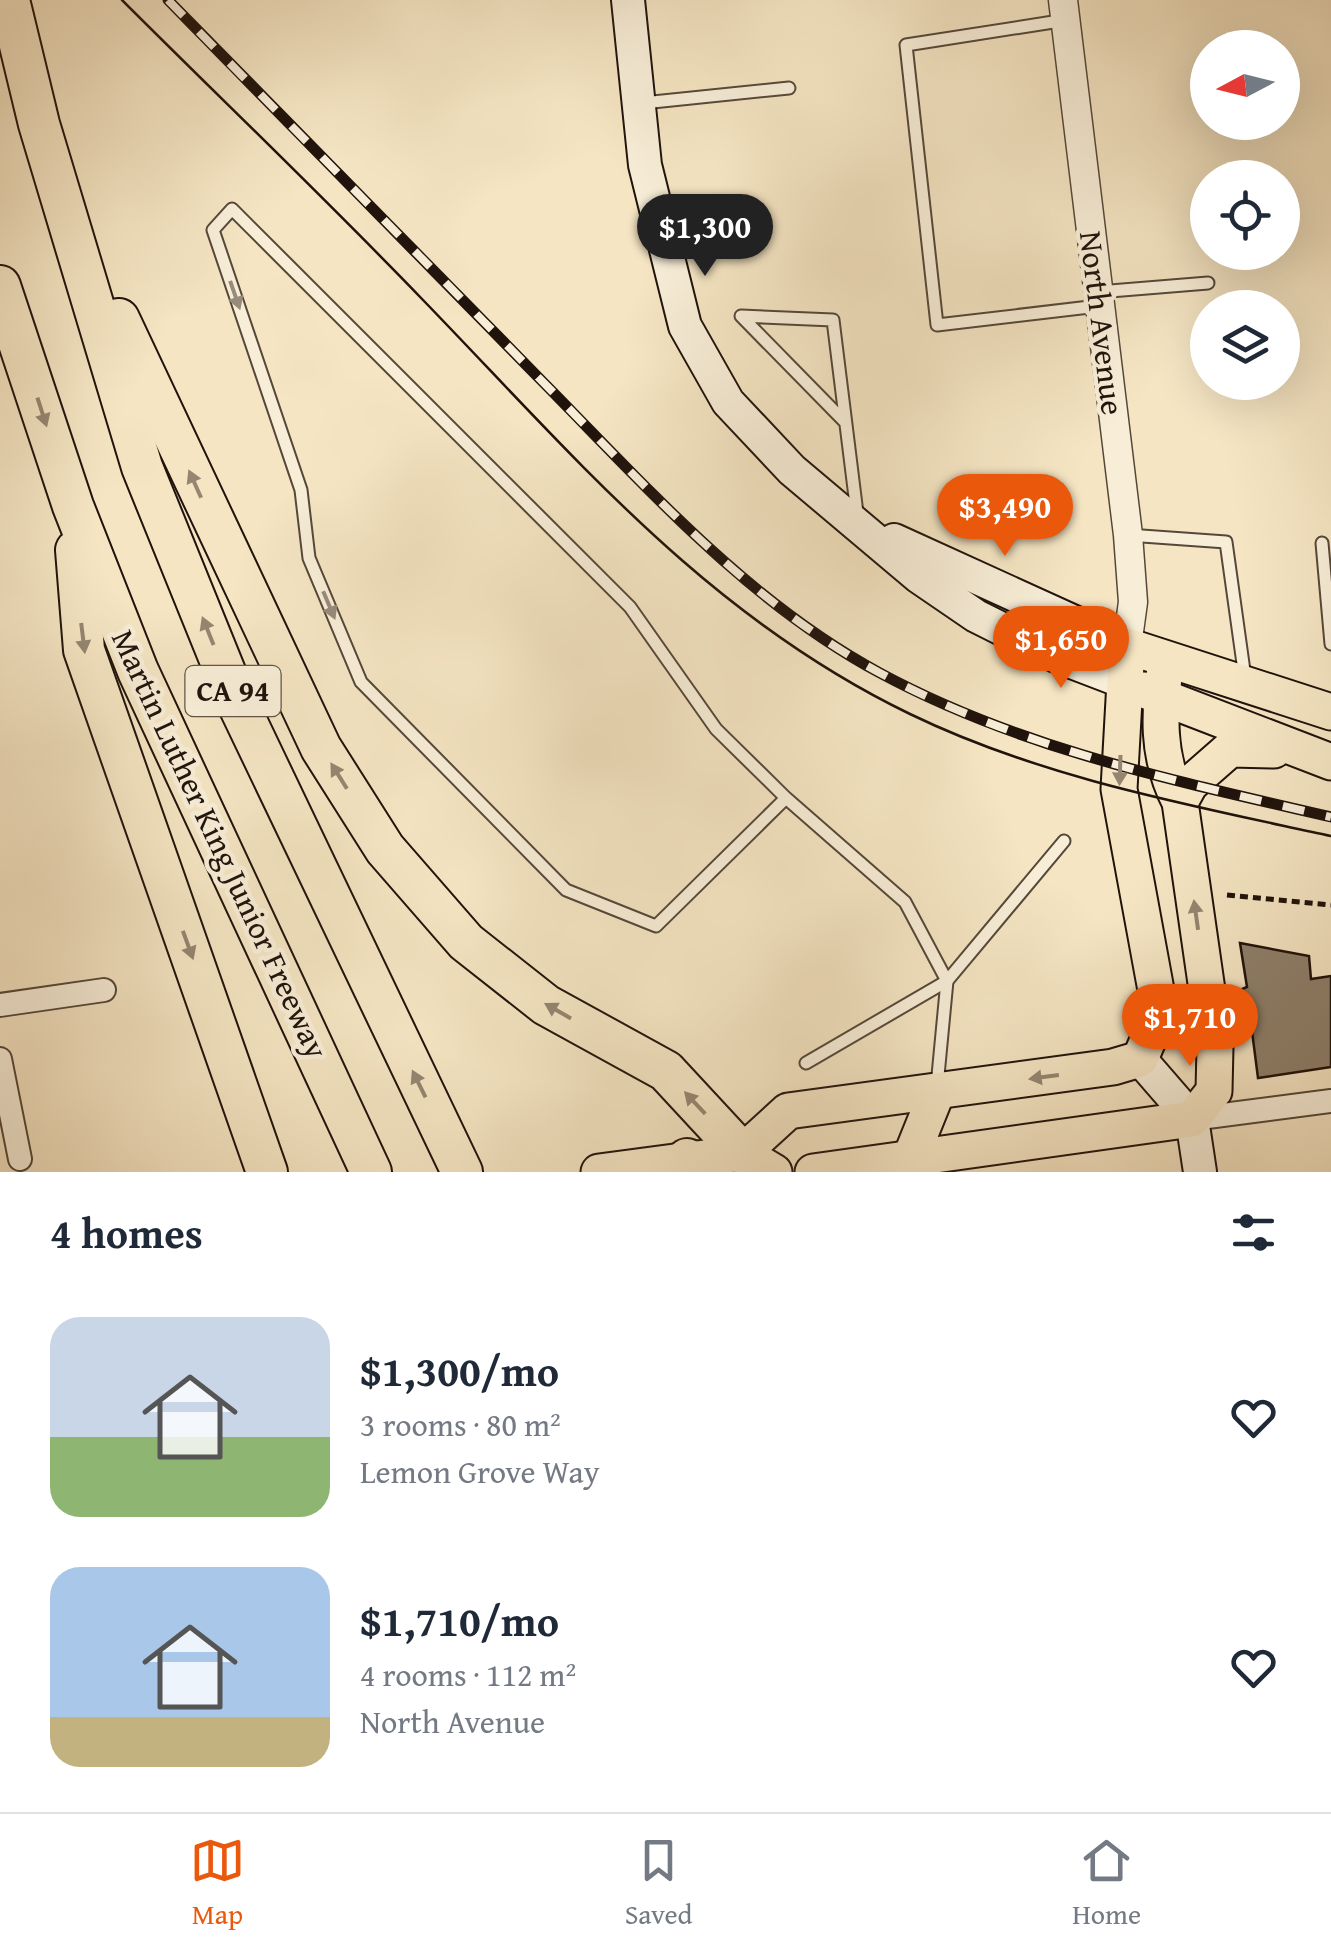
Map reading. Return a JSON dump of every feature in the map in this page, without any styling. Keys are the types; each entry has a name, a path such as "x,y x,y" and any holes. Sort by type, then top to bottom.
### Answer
{"highway":[{"name":"CA 94","path":"8,0 58,188 142,467 230,686 462,1172"},
{"path":"58,188 322,748 384,849 466,942 546,1005 666,1071 758,1163"},
{"name":"Martin Luther King Junior Freeway","path":"0,286 73,506 146,688 372,1172"},
{"path":"73,506 84,650 267,1172"}],"main road":[{"path":"628,0 645,165 685,326 728,402 792,470 919,578 976,616 1056,656 1325,761"},
{"path":"858,523 1126,646 1331,712"},
{"name":"North Avenue","path":"1126,646 1120,789 1160,1012 1140,1059"},
{"path":"813,1172 1192,1119 1214,1091 1215,1046 1180,802 1167,776 1159,727 1166,661"},
{"path":"1180,802 1190,784 1230,749 1258,748 1325,761"},
{"path":"599,1172 758,1163 788,1111 1113,1067 1140,1059 1192,1119 1200,1172"},
{"path":"910,1159 936,1092"}],"street":[{"name":"North Avenue","path":"1064,10 1128,534 1133,602 1126,646"},
{"path":"0,1005 104,990"},
{"path":"0,1059 20,1160"},
{"path":"1192,1119 1331,1101"}],"lane":[{"path":"1064,10 906,45 937,326 1208,282"},
{"path":"639,104 788,88"},
{"path":"786,798 656,926 566,890 362,682 309,558 301,490 213,230 232,209 630,606 716,729 786,798 905,902 947,981 936,1092"},
{"path":"846,422 741,316 834,320 858,523"},
{"path":"1128,534 1226,542 1246,687"},
{"path":"1322,542 1331,644"},
{"path":"806,1063 947,981 1064,842"}],"path":[{"path":"1227,895 1331,906"}],"building":[{"path":"1240,943 1309,956 1311,979 1331,976 1331,1067 1258,1078 1249,1008 1244,1008 1242,989 1247,987"}],"tram line":[{"path":"122,0 386,262 591,475 707,582 770,630 837,675 910,714 1012,756 1117,787 1331,836"}],"railway":[{"path":"168,0 698,538 831,644 934,700 1044,742 1157,776 1331,817"}]}
